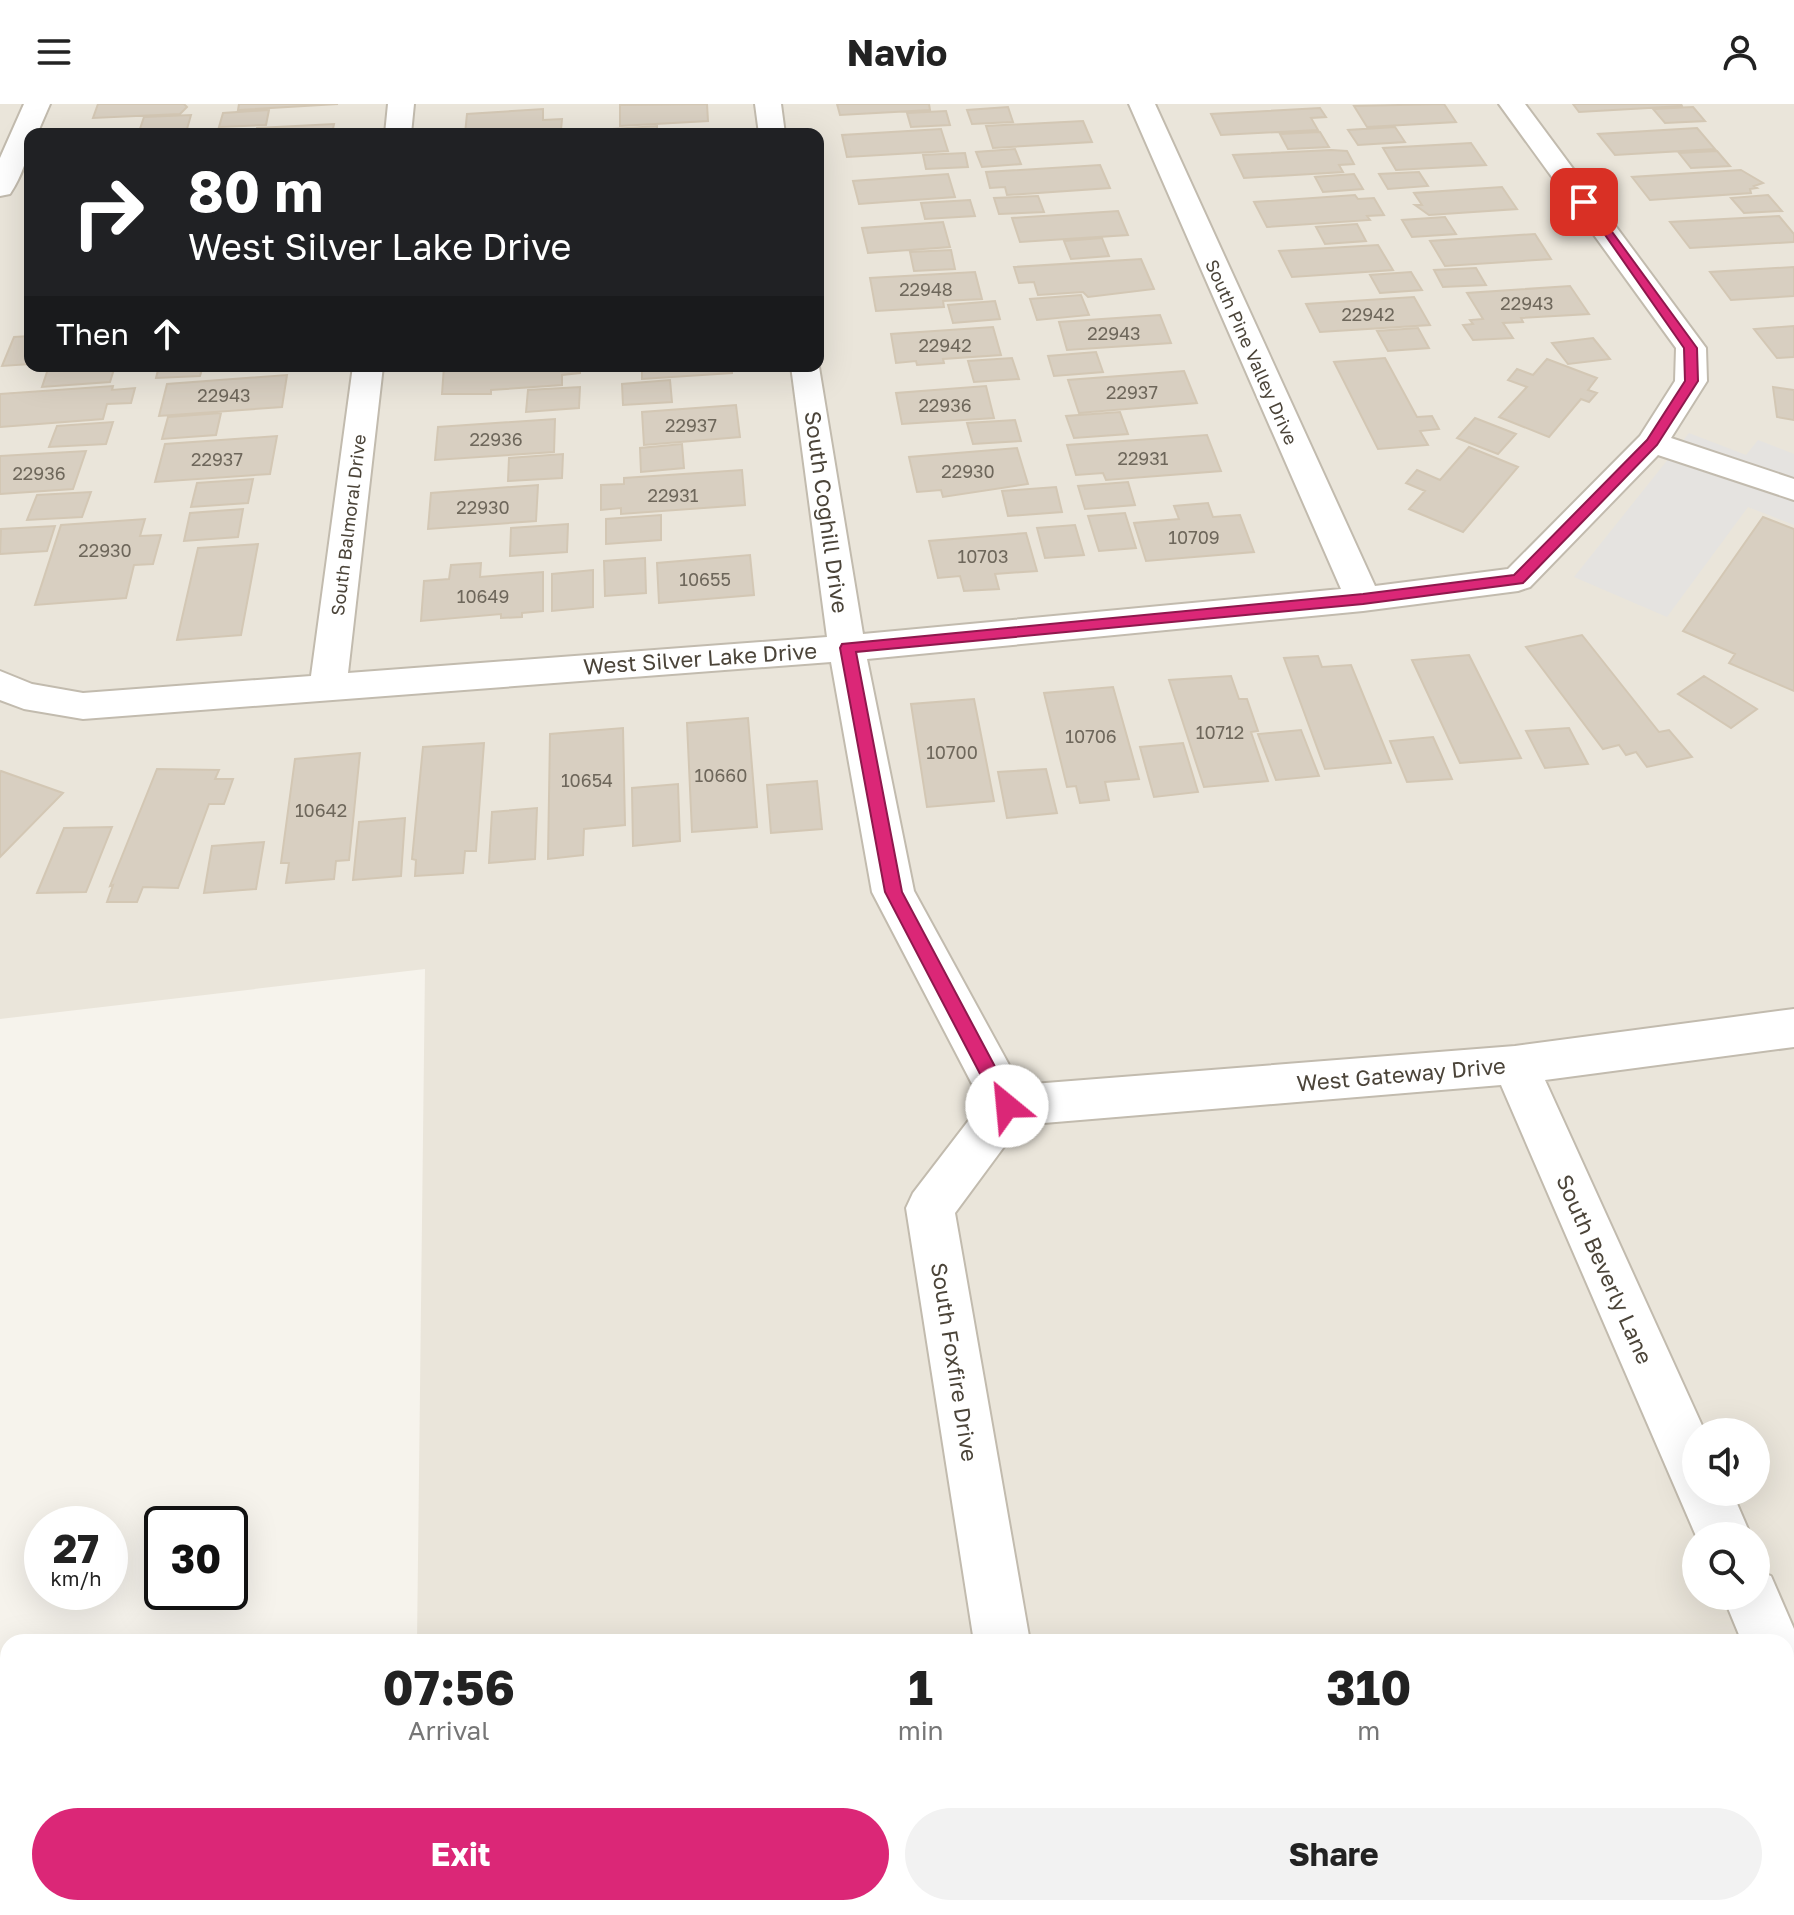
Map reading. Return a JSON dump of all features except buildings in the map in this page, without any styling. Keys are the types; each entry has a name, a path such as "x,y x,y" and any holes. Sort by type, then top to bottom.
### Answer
{"street":[{"path":"26,128 37,104"},
{"path":"399,128 401,104"},
{"path":"768,104 771,128"},
{"name":"South Pine Valley Drive","path":"1142,104 1363,599"},
{"name":"West Silver Lake Drive","path":"12,690 83,706 847,648 1363,599 1518,579 1652,442 1691,381 1691,348 1512,104"},
{"path":"0,188 24,134"},
{"name":"South Balmoral Drive","path":"328,685 367,372"},
{"name":"South Coghill Drive","path":"807,372 847,648 893,892 1007,1106"},
{"path":"1652,442 1794,490"},
{"name":"West Gateway Drive","path":"1007,1106 1515,1065 1794,1028"},
{"name":"South Beverly Lane","path":"1515,1065 1682,1441"},
{"name":"South Foxfire Drive","path":"1001,1634 930,1208 1007,1106"},
{"path":"1757,1610 1768,1634"}],"shaded area":[{"path":"0,104 1794,104 1794,1634 417,1634 425,969 0,1019"},
{"path":"1689,433 1746,455 1758,440 1794,454 1794,525 1748,507 1667,617 1574,577"}],"route":[{"path":"1007,1106 893,892 847,648 1363,599 1518,579 1652,442 1691,381 1691,348 1584,202"}]}
